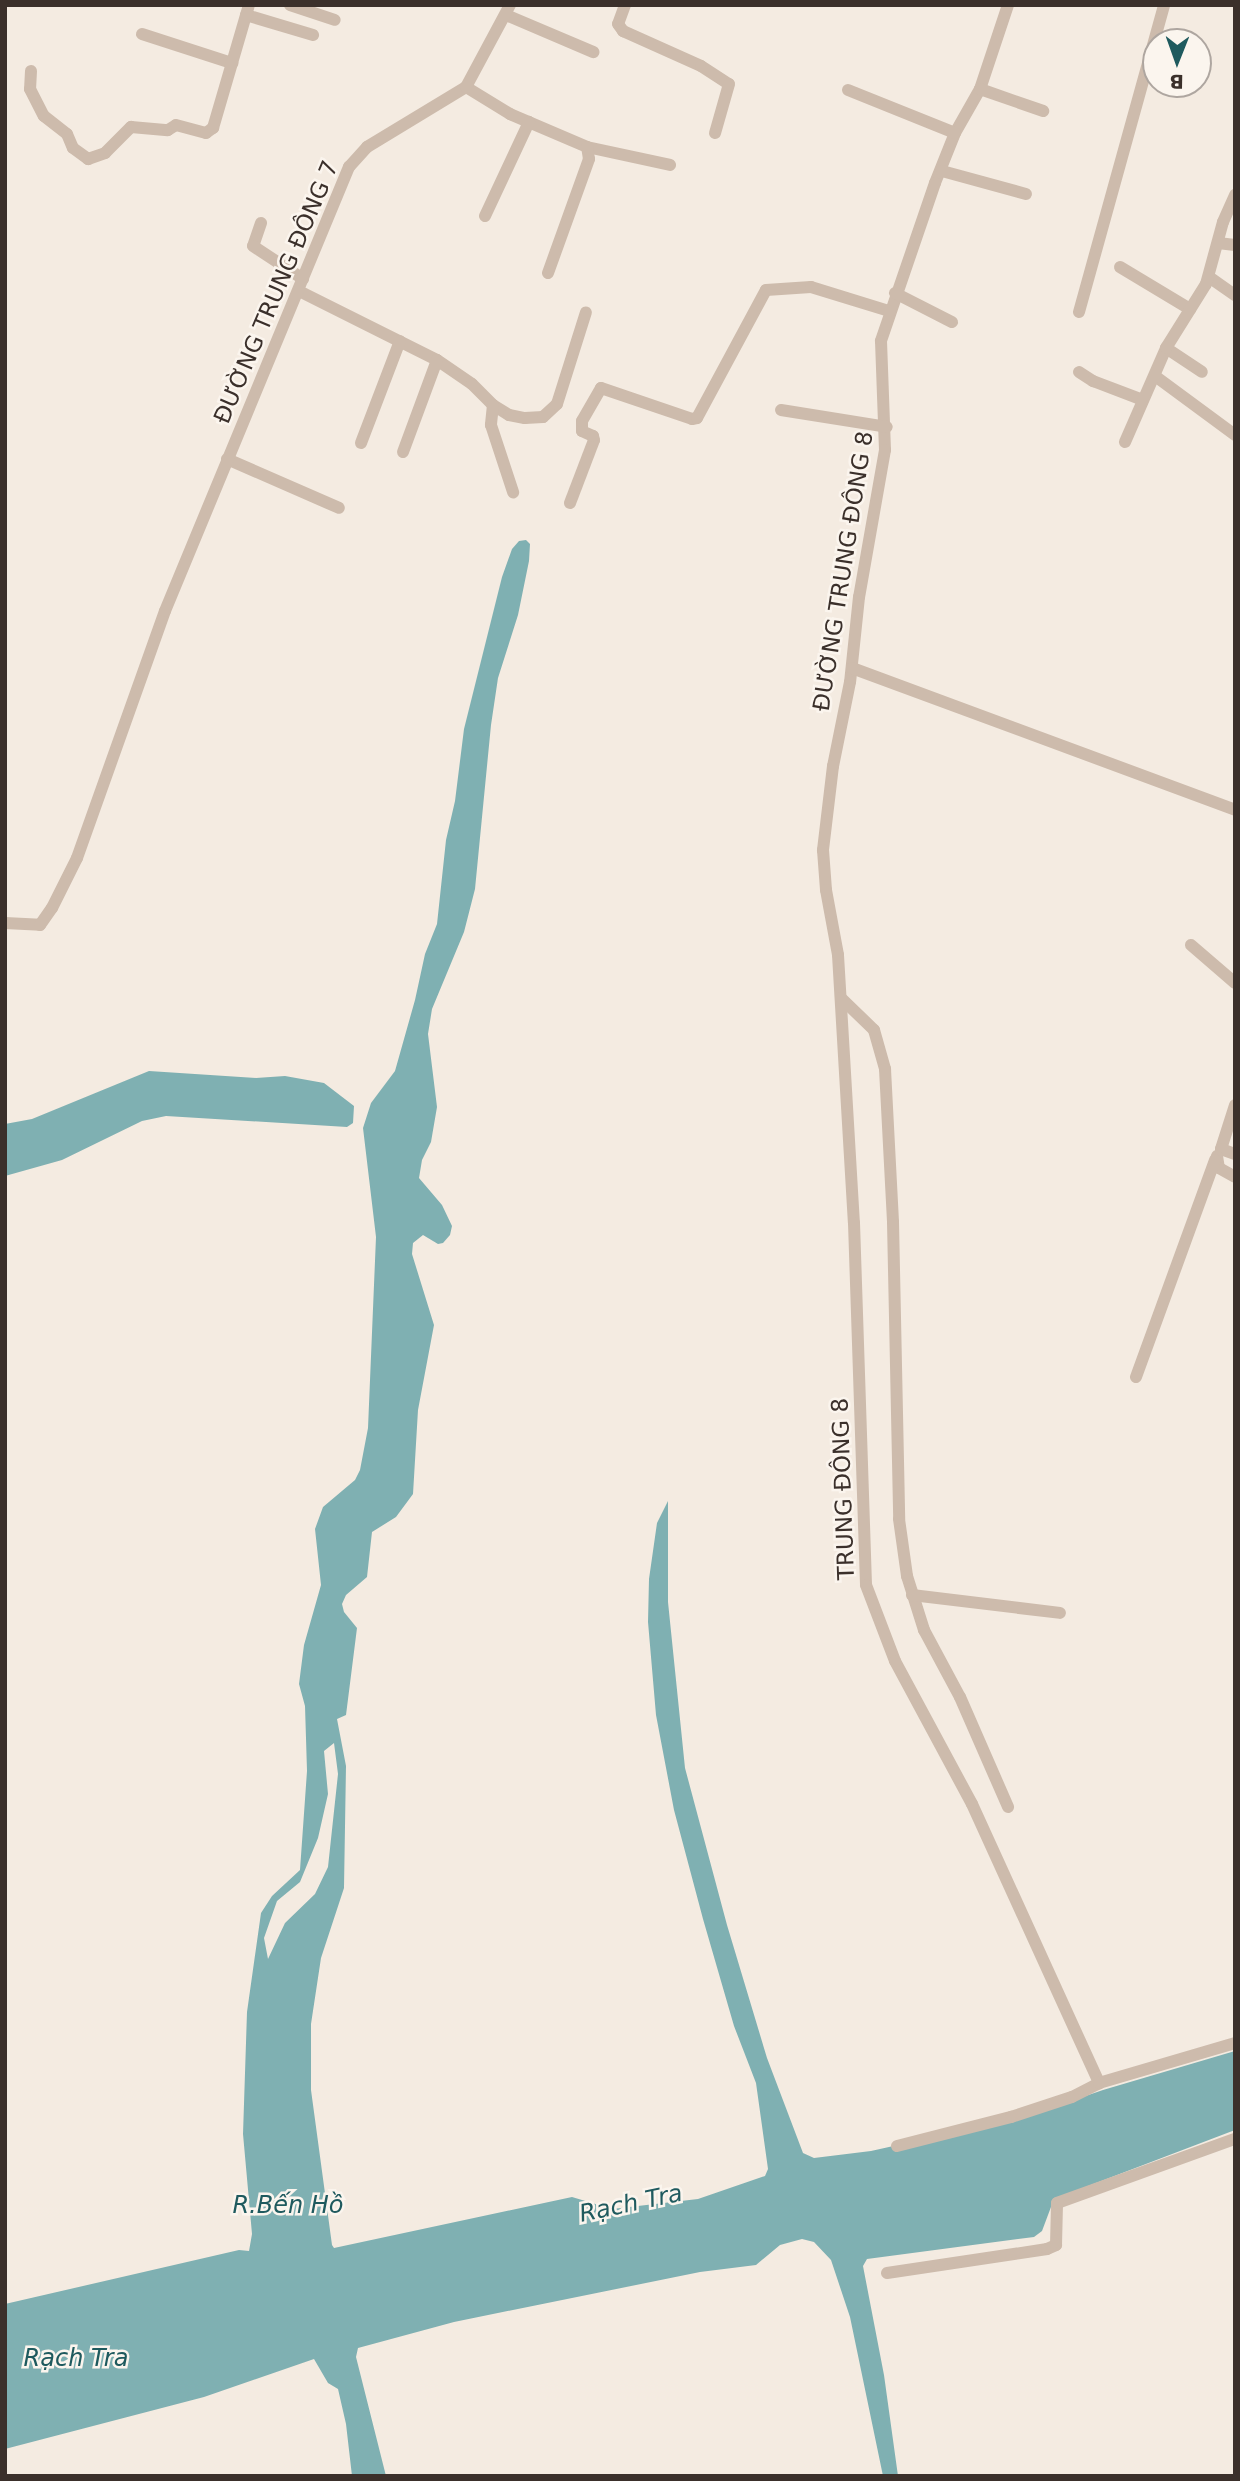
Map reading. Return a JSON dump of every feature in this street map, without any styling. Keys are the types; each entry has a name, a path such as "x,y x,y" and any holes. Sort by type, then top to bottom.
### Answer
{"street":[{"path":"290,5 335,20"},
{"path":"625,5 618,24 623,31 701,66 729,84 716,133"},
{"name":"ĐƯỜNG TRUNG ĐÔNG 8","path":"838,955 826,890 823,850 833,766 852,668 859,597 887,426 881,341 895,293 956,133 980,89 1008,5"},
{"path":"1079,312 1164,5"},
{"path":"31,71 30,89 44,116 67,134 73,148 88,159 105,153 131,127 168,130 176,125 206,132 213,128 247,10 313,35"},
{"path":"508,10 593,52"},
{"name":"ĐƯỜNG TRUNG ĐÔNG 7","path":"5,923 40,925 52,908 77,858 165,611 349,167 366,147 466,87 508,10"},
{"path":"142,34 232,63"},
{"path":"466,87 529,122 587,147 670,165"},
{"path":"980,89 1043,111"},
{"path":"848,90 956,133"},
{"path":"485,216 529,122"},
{"path":"548,273 589,159 587,147"},
{"path":"942,171 1026,194"},
{"path":"1125,442 1166,348 1209,277 1223,222 1235,195"},
{"path":"261,223 253,246 301,285 437,360 472,384 509,415 543,417 557,404 586,312"},
{"path":"1219,243 1235,245"},
{"path":"1120,267 1190,309"},
{"path":"1209,277 1235,295"},
{"path":"570,503 594,440 593,436 583,431 582,421 601,388 692,419 697,418 766,290 811,287 889,311"},
{"path":"895,293 952,322"},
{"path":"361,443 400,341"},
{"path":"1166,348 1202,372"},
{"path":"403,452 437,360"},
{"path":"1079,372 1093,381 1143,400"},
{"path":"1154,376 1235,435"},
{"path":"494,405 491,425 513,492"},
{"path":"781,410 887,426"},
{"path":"227,459 339,508"},
{"path":"852,668 1235,810"},
{"path":"1191,945 1235,983"},
{"name":"TRUNG ĐÔNG 8","path":"838,955 854,1223 866,1585 895,1661 972,1804 1099,2083"},
{"path":"841,998 874,1030 885,1069 893,1222 899,1519 912,1595 924,1630 960,1697 1008,1807"},
{"path":"1136,1377 1235,1105"},
{"path":"1218,1155 1235,1154"},
{"path":"1218,1155 1219,1168 1235,1177"},
{"path":"912,1595 1060,1613"},
{"path":"897,2146 1011,2117 1072,2097 1099,2083 1235,2043"},
{"path":"887,2273 1047,2249 1055,2245 1057,2203 1235,2139"}],"water":[{"name":"Rạch Tra","path":"526,540 530,544 529,561 518,615 498,678 475,889 464,932 432,1009 428,1034 437,1107 431,1142 422,1160 419,1178 442,1205 452,1226 450,1235 443,1243 438,1244 423,1235 413,1243 412,1254 434,1325 418,1410 413,1494 396,1517 372,1532 367,1577 346,1595 342,1604 344,1612 357,1628 346,1715 337,1719 346,1766 344,1888 321,1958 311,2024 311,2090 332,2245 334,2248 572,2197 612,2209 698,2199 765,2176 768,2169 756,2083 734,2026 703,1919 674,1810 656,1715 648,1622 649,1579 657,1523 668,1501 668,1602 685,1768 727,1925 767,2058 803,2153 814,2158 871,2151 1024,2117 1103,2090 1235,2051 1235,2130 1062,2196 1051,2207 1042,2231 1034,2237 867,2259 863,2266 884,2375 898,2476 883,2476 850,2317 831,2260 814,2242 802,2239 780,2245 756,2265 700,2272 454,2322 358,2348 356,2357 386,2476 352,2476 346,2424 338,2389 328,2383 314,2359 204,2397 5,2449 5,2304 239,2250 249,2251 252,2234 243,2134 247,2012 261,1913 272,1896 300,1870 307,1771 305,1706 299,1684 304,1645 321,1585 315,1529 323,1507 355,1480 360,1470 368,1428 376,1237 363,1128 371,1103 395,1071 425,954 437,924 446,840 455,801 464,729 502,577 512,549 519,541","holes":["334,1743 338,1774 328,1867 315,1894 285,1923 268,1959 264,1938 277,1901 300,1882 318,1838 328,1794 324,1751"]},
{"path":"149,1071 256,1078 285,1076 324,1083 354,1106 353,1123 347,1127 166,1116 142,1121 62,1160 5,1176 5,1124 32,1119"}],"water label":[{"name":"R.Bến Hồ","path":"288,2206"}]}
